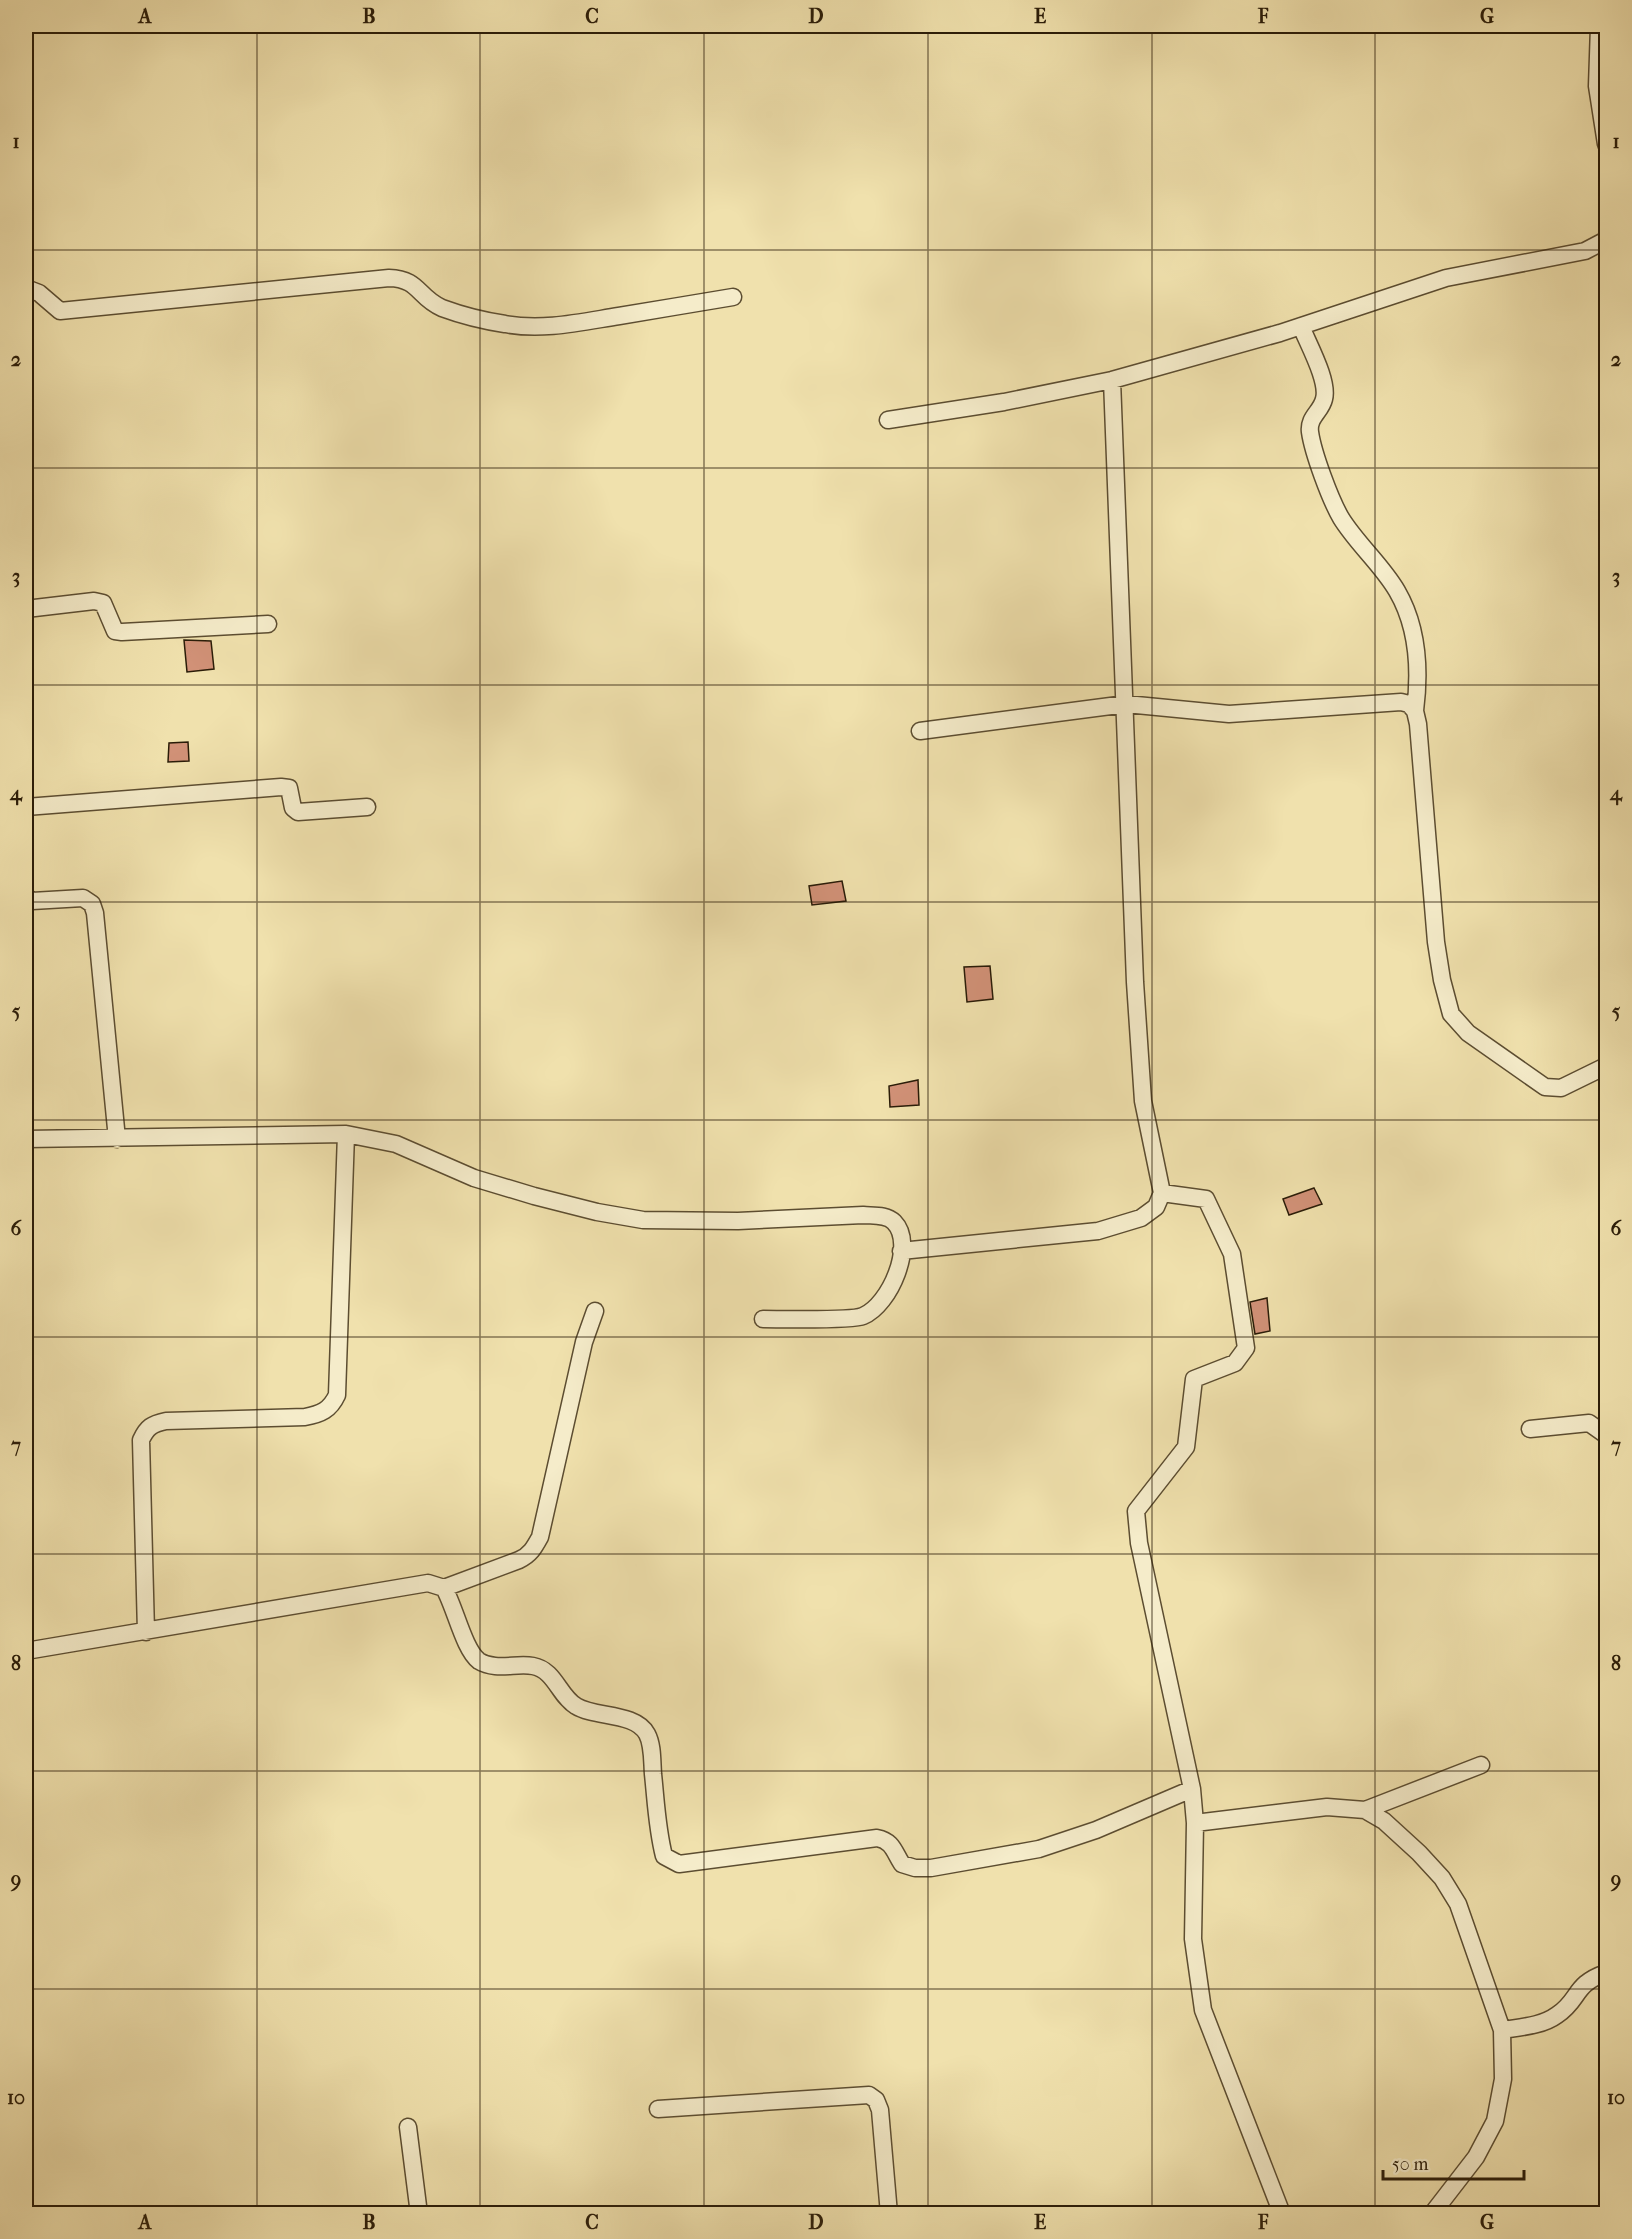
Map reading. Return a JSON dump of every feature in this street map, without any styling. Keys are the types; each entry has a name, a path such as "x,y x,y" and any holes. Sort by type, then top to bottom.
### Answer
{"street":[{"path":"1599,26 1596,62 1606,144"},
{"path":"888,420 1004,402 1112,380 1301,326 1446,278 1585,250 1606,240"},
{"path":"26,288 39,293 50,305 60,311 389,278 405,279 415,285 426,299 443,308 504,324 529,327 564,325 733,297"},
{"path":"1301,326 1323,380 1325,392 1324,402 1311,419 1310,431 1327,485 1342,519 1397,592 1407,617 1418,661 1415,711 1436,942 1442,980 1451,1014 1468,1033 1545,1087 1561,1088 1606,1066"},
{"path":"902,1251 1098,1231 1121,1226 1141,1218 1156,1208 1162,1193 1143,1101 1140,1066 1112,380"},
{"path":"26,609 94,601 103,603 111,626 115,631 122,632 268,624"},
{"path":"920,731 1126,704 1229,714 1401,702 1410,704 1415,711"},
{"path":"26,807 281,787 289,788 293,808 298,812 367,807"},
{"path":"26,897 32,901 83,898 92,904 95,913 117,1138"},
{"path":"147,1632 141,1440 146,1429 153,1424 166,1421 305,1417 322,1413 333,1404 337,1395 346,1134"},
{"path":"26,1139 346,1134 396,1144 474,1178 534,1196 597,1212 642,1220 738,1221 884,1216 894,1221 899,1230 902,1251 894,1286 882,1303 863,1317 763,1319"},
{"path":"1162,1193 1206,1199 1232,1254 1246,1348 1235,1363 1194,1379 1186,1447 1136,1511 1139,1543 1192,1789 1195,1823 1193,1939 1203,2010 1282,2214"},
{"path":"26,1651 428,1583 444,1588 529,1555 537,1543 584,1342 595,1311"},
{"path":"1530,1429 1589,1423 1606,1435"},
{"path":"444,1588 454,1604 469,1650 480,1662 495,1666 535,1666 550,1675 574,1706 632,1721 646,1732 651,1748 659,1837 664,1856 679,1864 877,1838 886,1840 892,1845 902,1864 915,1868 965,1863 1009,1856 1069,1840 1192,1789"},
{"path":"1365,1810 1481,1765"},
{"path":"1195,1823 1327,1807 1365,1810 1384,1821 1419,1853 1442,1878 1458,1904 1503,2030 1503,2079 1495,2121 1476,2157 1432,2214"},
{"path":"1503,2030 1540,2023 1558,2015 1580,1987 1606,1973"},
{"path":"658,2109 869,2095 876,2100 880,2110 889,2214"},
{"path":"408,2127 419,2214"}],"building":[{"path":"184,640 211,641 214,669 187,672"},
{"path":"188,742 189,761 168,762 169,743"},
{"path":"842,881 846,901 812,905 809,886"},
{"path":"990,966 993,999 967,1002 964,967"},
{"path":"918,1080 919,1105 890,1107 889,1086"},
{"path":"1314,1188 1322,1204 1289,1215 1283,1199"},
{"path":"1267,1298 1270,1331 1255,1334 1250,1302"}]}
